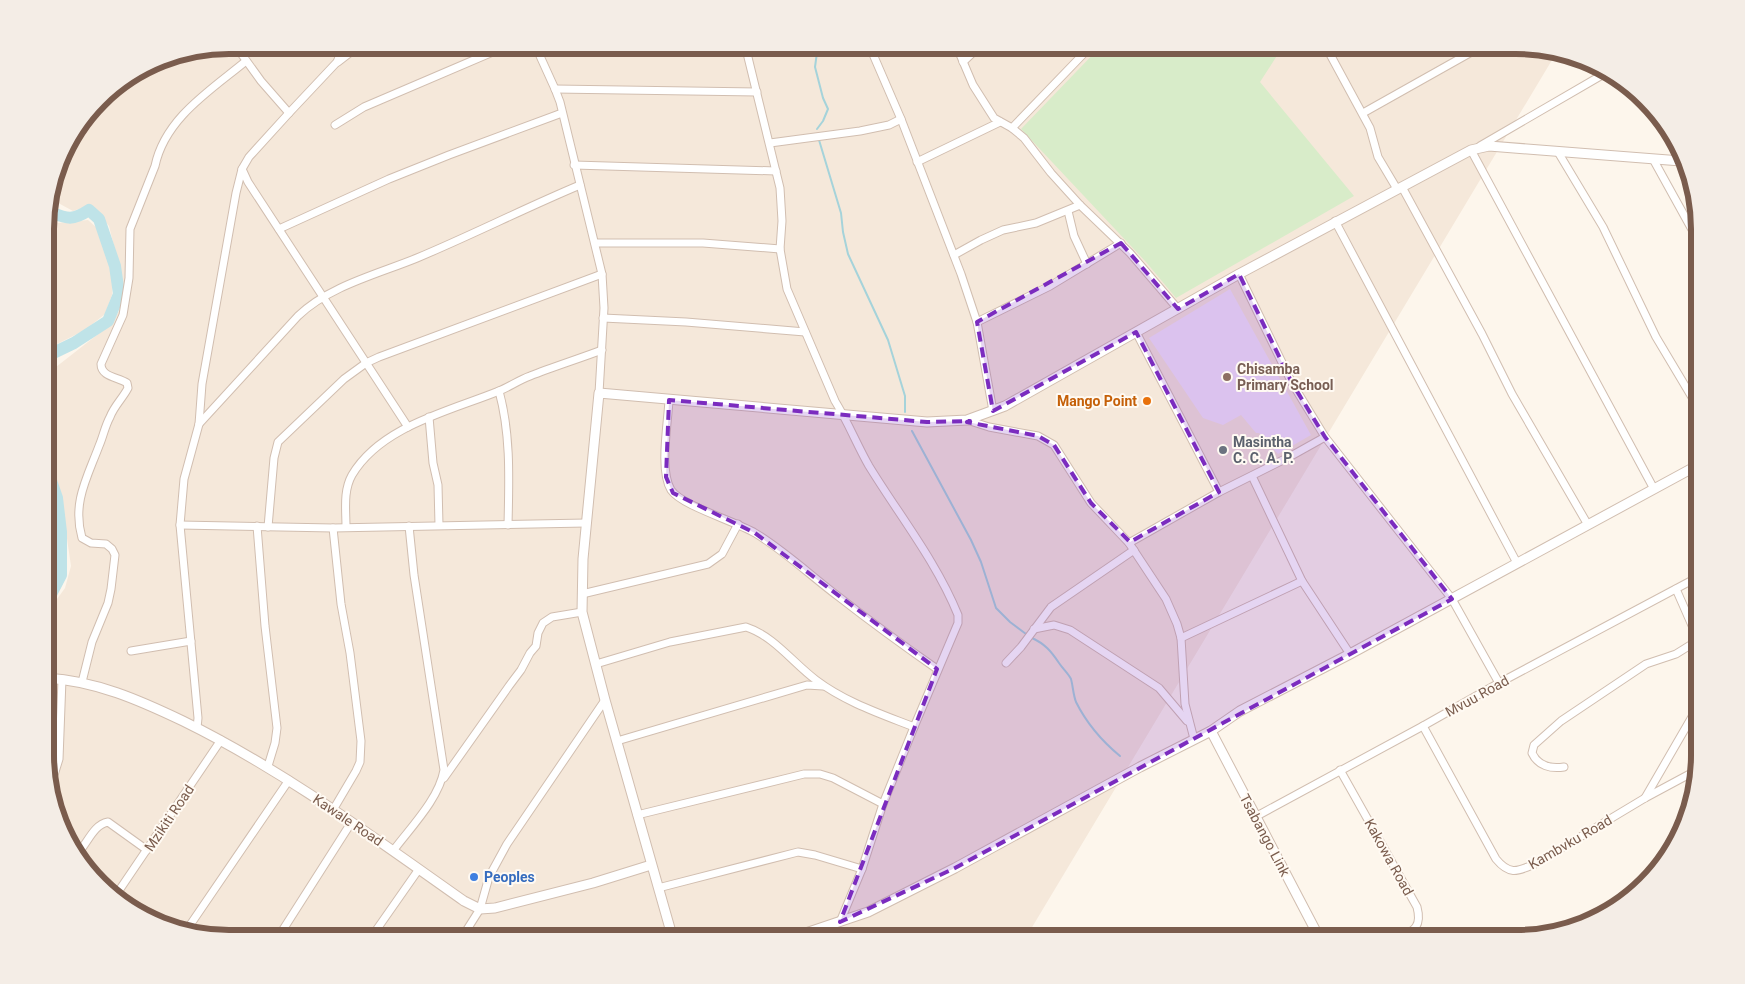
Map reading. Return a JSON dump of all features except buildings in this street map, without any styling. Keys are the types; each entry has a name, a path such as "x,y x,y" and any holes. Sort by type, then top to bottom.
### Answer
{"street":[{"path":"241,54 261,81 289,113"},
{"path":"337,62 340,54"},
{"path":"198,728 180,525 184,479 199,424 202,384 236,193 242,169 249,157 337,62 348,54"},
{"path":"335,125 364,107 488,54"},
{"path":"539,54 555,89 562,114 595,243 602,274 604,299 599,393 586,523 582,612 670,930"},
{"path":"747,54 770,143 782,205 780,249 787,289 835,401 869,466 931,563 958,615 958,623 937,669 883,804 862,869 840,922"},
{"path":"873,54 901,119 916,162 954,255 977,322 993,411"},
{"path":"960,54 982,101 994,118 1012,128 1024,138 1051,173 1080,205 1121,243 1178,309"},
{"path":"963,62 971,54"},
{"path":"1012,128 1083,54"},
{"path":"1330,54 1370,128 1378,157 1400,188 1482,334 1512,394 1588,524"},
{"path":"1362,113 1468,54"},
{"path":"82,682 92,642 108,603 115,555 106,544 91,543 82,538 78,516 82,488 110,417 128,388 127,383 122,379 104,372 101,364 123,315 129,278 130,229 155,166 157,154 170,130 191,107 246,61"},
{"path":"599,393 928,422 967,420 993,411 1335,221 1475,148 1601,76"},
{"path":"555,89 757,92"},
{"path":"279,229 390,179 449,155 562,114"},
{"path":"770,143 860,131 889,125 901,119"},
{"path":"916,162 1000,122"},
{"path":"1475,148 1504,146 1677,161"},
{"path":"1475,148 1654,489"},
{"path":"1558,152 1603,227 1656,337 1691,396"},
{"path":"1653,159 1691,228"},
{"path":"574,165 776,171"},
{"path":"242,169 248,182 408,427"},
{"path":"199,424 298,316 311,305 366,277 418,258 580,186"},
{"path":"954,255 1003,230 1036,223 1080,205"},
{"path":"1068,211 1074,236 1087,264"},
{"path":"1335,221 1517,563"},
{"path":"595,243 703,243 780,249"},
{"path":"977,322 1050,286 1121,243"},
{"path":"268,527 274,458 278,442 344,380 366,363 602,274"},
{"path":"1239,274 1292,384 1325,437 1452,599 1499,682"},
{"path":"604,318 686,322 805,332"},
{"path":"1136,332 1218,492"},
{"path":"346,527 346,494 353,474 366,458 387,440 429,417 499,391 529,376 602,350"},
{"path":"499,391 503,406 509,461 508,525"},
{"path":"669,400 665,456 666,477 673,493 755,533 874,624 937,669"},
{"path":"429,417 433,463 438,486 439,525"},
{"path":"967,420 989,427 1038,436 1054,445 1091,504 1134,550 1166,600 1177,624 1180,638 1185,704 1194,739"},
{"path":"1129,543 1218,492 1325,437"},
{"path":"816,930 868,912 955,868 1211,731 1240,711 1350,654 1691,469"},
{"path":"1252,476 1302,581 1350,654"},
{"path":"180,525 333,528 586,523"},
{"path":"582,594 708,564 722,554 738,524"},
{"path":"257,526 265,626 277,728 275,743 268,766"},
{"path":"408,526 416,592 444,760 442,780"},
{"path":"333,528 341,604 350,653 361,741 361,753 356,771 333,810"},
{"path":"1006,663 1021,647 1043,616 1058,601 1134,550"},
{"path":"1180,638 1302,581"},
{"name":"Mvuu Road","path":"1255,817 1423,726 1499,682 1691,583"},
{"path":"1676,589 1691,623"},
{"path":"393,851 521,670 536,646 538,633 543,623 552,618 582,612"},
{"path":"1034,629 1054,625 1070,630 1086,639 1159,688 1192,727"},
{"path":"596,664 670,642 746,627 759,632 826,687 867,708 914,727"},
{"path":"131,651 191,640"},
{"path":"1564,767 1552,768 1539,763 1532,753 1534,745 1561,721 1646,664 1684,650 1691,645"},
{"name":"Kawale Road","path":"54,678 82,682 128,696 221,740 268,766 464,901 480,909"},
{"path":"55,773 59,759 62,679"},
{"path":"617,742 807,685 826,687"},
{"path":"467,930 480,909 489,877 508,844 605,700"},
{"path":"1644,798 1691,718"},
{"name":"Kambvku Road","path":"1423,726 1496,859 1511,871 1518,872 1535,864 1644,798 1690,774"},
{"name":"Tsabango Link","path":"1211,731 1315,930"},
{"name":"Mzikiti Road","path":"119,891 221,740"},
{"name":"Kakowa Road","path":"1340,770 1416,907 1419,915 1418,923 1414,930"},
{"path":"637,815 804,774 820,774 833,778 883,804"},
{"path":"190,926 289,780"},
{"path":"81,849 95,830 105,822 108,822 147,850"},
{"path":"283,930 351,823"},
{"path":"658,888 798,852 862,869"},
{"path":"480,909 495,908 556,893 651,865"},
{"path":"376,930 419,869"}],"highlighted area":[{"path":"1121,243 1178,309 1239,274 1292,383 1325,437 1452,599 955,868 840,922 937,669 755,533 673,493 666,477 669,400 927,422 970,421 967,422 1038,436 1054,445 1091,503 1130,542 1219,492 1136,332 993,411 977,322"}],"shaded area":[{"path":"1527,54 1553,58 1030,930 218,930 195,927 162,917 141,907 122,894 97,871 77,843 63,811 57,789 54,766 54,603 65,588 71,566 64,518 54,486 54,369 111,324 124,303 119,266 109,226 91,205 73,211 56,202 57,195 67,162 77,141 97,113 113,97 141,77 173,63 206,55"},
{"path":"88,220 99,230 113,280 112,295 105,314 85,330 54,346 54,221 58,223"},
{"name":"Chisamba Primary School","path":"1230,289 1311,435 1278,454 1259,433 1256,433 1241,415 1223,425 1203,418 1149,338"}],"green space":[{"path":"1093,54 1278,54 1260,82 1354,196 1176,298 1146,262 1021,129"}],"waterway":[{"path":"817,54 815,67 823,98 828,109 817,129"},
{"path":"819,140 841,213 848,254 888,340 905,396 905,412"},
{"path":"54,213 68,218 78,216 89,210 99,219 115,266 119,294 108,321 74,343 54,353"},
{"path":"912,431 971,540 981,562 996,608 1026,634"},
{"path":"54,489 57,498 61,532 61,575 54,588"},
{"path":"1032,638 1047,648 1061,665 1071,679 1076,702 1085,717 1101,738 1120,756"}],"place":[{"name":"Chisamba Primary School","path":"1227,377"},
{"name":"Mango Point","path":"1147,401"},
{"name":"Masintha C. C. A. P.","path":"1223,450"},
{"name":"Peoples","path":"474,877"}]}
